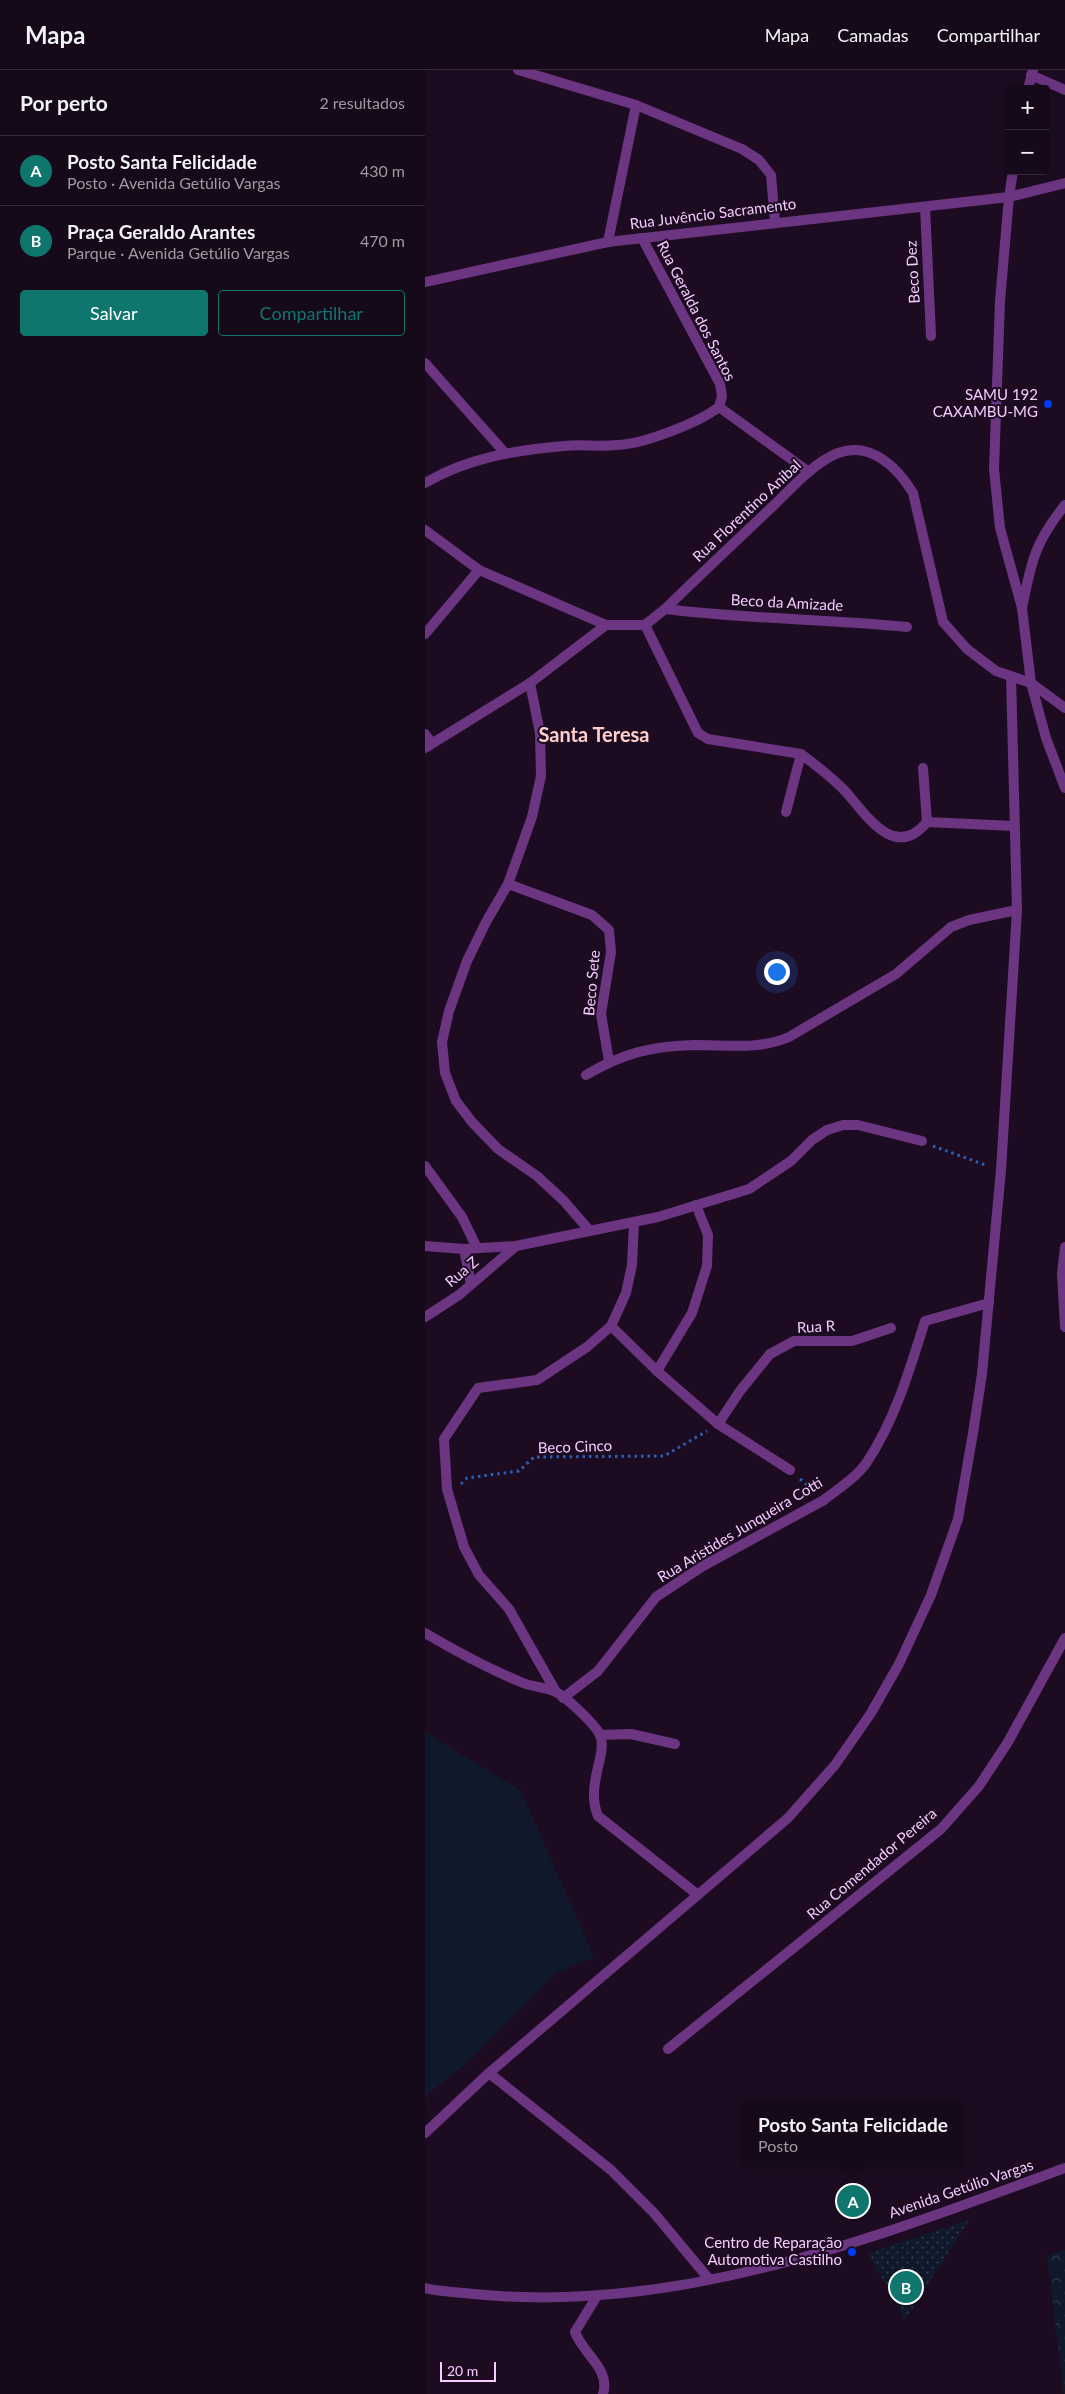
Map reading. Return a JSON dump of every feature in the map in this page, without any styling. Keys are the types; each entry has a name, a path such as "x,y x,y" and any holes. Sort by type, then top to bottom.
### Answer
{"street":[{"path":"518,70 636,105 742,149 759,160 771,175 775,222"},
{"path":"1032,73 1065,90"},
{"path":"609,242 636,105"},
{"path":"1012,175 999,300 995,469 1000,528 1022,608 1031,683 1047,738 1065,788"},
{"name":"Rua Juvêncio Sacramento","path":"425,282 609,242 1009,197 1065,183"},
{"name":"Beco Dez","path":"925,207 931,336"},
{"name":"Rua Geralda dos Santos","path":"642,238 720,384 722,396 719,407"},
{"path":"425,363 505,453"},
{"path":"425,483 463,466 505,453 566,445 618,445 639,442 709,415 719,407 809,472"},
{"name":"Rua Florentino Anibal","path":"645,625 665,609 809,472 839,453 857,451 872,454 887,462 903,477 913,493 943,622 967,649 996,671 1031,683 1065,708"},
{"path":"1022,608 1032,559 1047,528 1065,504"},
{"path":"425,530 479,570 606,625 645,625 687,715 699,733 708,739 801,754 823,770 879,830 901,837 917,833 927,822 923,768"},
{"path":"425,634 479,570"},
{"name":"Beco da Amizade","path":"665,609 709,614 846,621 907,627"},
{"path":"425,734 429,746 529,683 606,625"},
{"path":"425,2133 489,2073 788,1818 835,1765 871,1712 899,1664 931,1595 957,1519 982,1374 1001,1170 1017,910 1011,676"},
{"path":"529,683 541,733 541,776 532,817 508,884 478,937 449,1011 441,1042 445,1073 456,1101 472,1122 498,1149 537,1176 564,1201 589,1230"},
{"path":"786,812 801,754"},
{"path":"927,822 1014,826"},
{"name":"Beco Sete","path":"508,884 592,914 609,930 611,952 601,1014 609,1061"},
{"path":"586,1075 609,1061 636,1051 665,1046 757,1046 775,1044 873,989 914,959 951,927 969,920 1017,910"},
{"path":"425,1246 464,1249 516,1246 635,1222 696,1205 749,1189 791,1161 812,1140 827,1130 843,1125 858,1125 922,1141"},
{"path":"425,1166 462,1217 477,1248"},
{"path":"657,1371 692,1312 707,1266 708,1235 696,1205"},
{"path":"635,1222 632,1265 626,1294 611,1326 587,1347 537,1380 478,1388 457,1416 444,1439 447,1489 464,1547 479,1576 509,1610 559,1695 587,1719 600,1735 600,1752 593,1789 593,1804 598,1816 698,1895"},
{"name":"Rua Z","path":"425,1318 471,1284 516,1246"},
{"path":"1065,1247 1062,1274 1065,1328"},
{"path":"464,1249 471,1284"},
{"name":"Rua Aristides Junqueira Cotti","path":"559,1695 598,1671 656,1597 711,1562 824,1500 866,1464 887,1426 909,1373 925,1321 989,1303"},
{"path":"611,1326 657,1371 718,1424 790,1470"},
{"name":"Rua R","path":"718,1424 740,1391 770,1354 794,1341 852,1340 891,1328"},
{"path":"425,1633 492,1670 527,1685 559,1695"},
{"name":"Rua Comendador Pereira","path":"668,2049 941,1829 979,1786 1008,1742 1065,1638"},
{"path":"600,1735 631,1734 675,1744"},
{"path":"489,2073 611,2170 654,2213 709,2279"},
{"name":"Avenida Getúlio Vargas","path":"425,2288 511,2298 597,2296 666,2289 781,2263 842,2245 944,2213 1065,2168"},
{"path":"597,2296 575,2332 579,2342 603,2374 605,2385 603,2394"}],"path":[{"path":"922,1141 1001,1170"},
{"name":"Beco Cinco","path":"454,1513 456,1490 467,1478 519,1471 534,1457 664,1456 718,1424"},
{"path":"790,1470 824,1500"}],"green space":[{"path":"425,1732 521,1791 594,1957 555,1974 470,2060 425,2097"},
{"path":"969,2220 905,2320 868,2253"},
{"path":"1065,2250 1065,2394 1064,2394 1047,2256"}],"place":[{"name":"SAMU 192 CAXAMBU-MG","path":"1048,404"},
{"name":"Posto Santa Felicidade","path":"853,2201"},
{"name":"Centro de Reparação Automotiva Castilho","path":"852,2252"},
{"name":"Praça Geraldo Arantes","path":"906,2287"}],"district":[{"name":"Santa Teresa","path":"594,735"}]}
